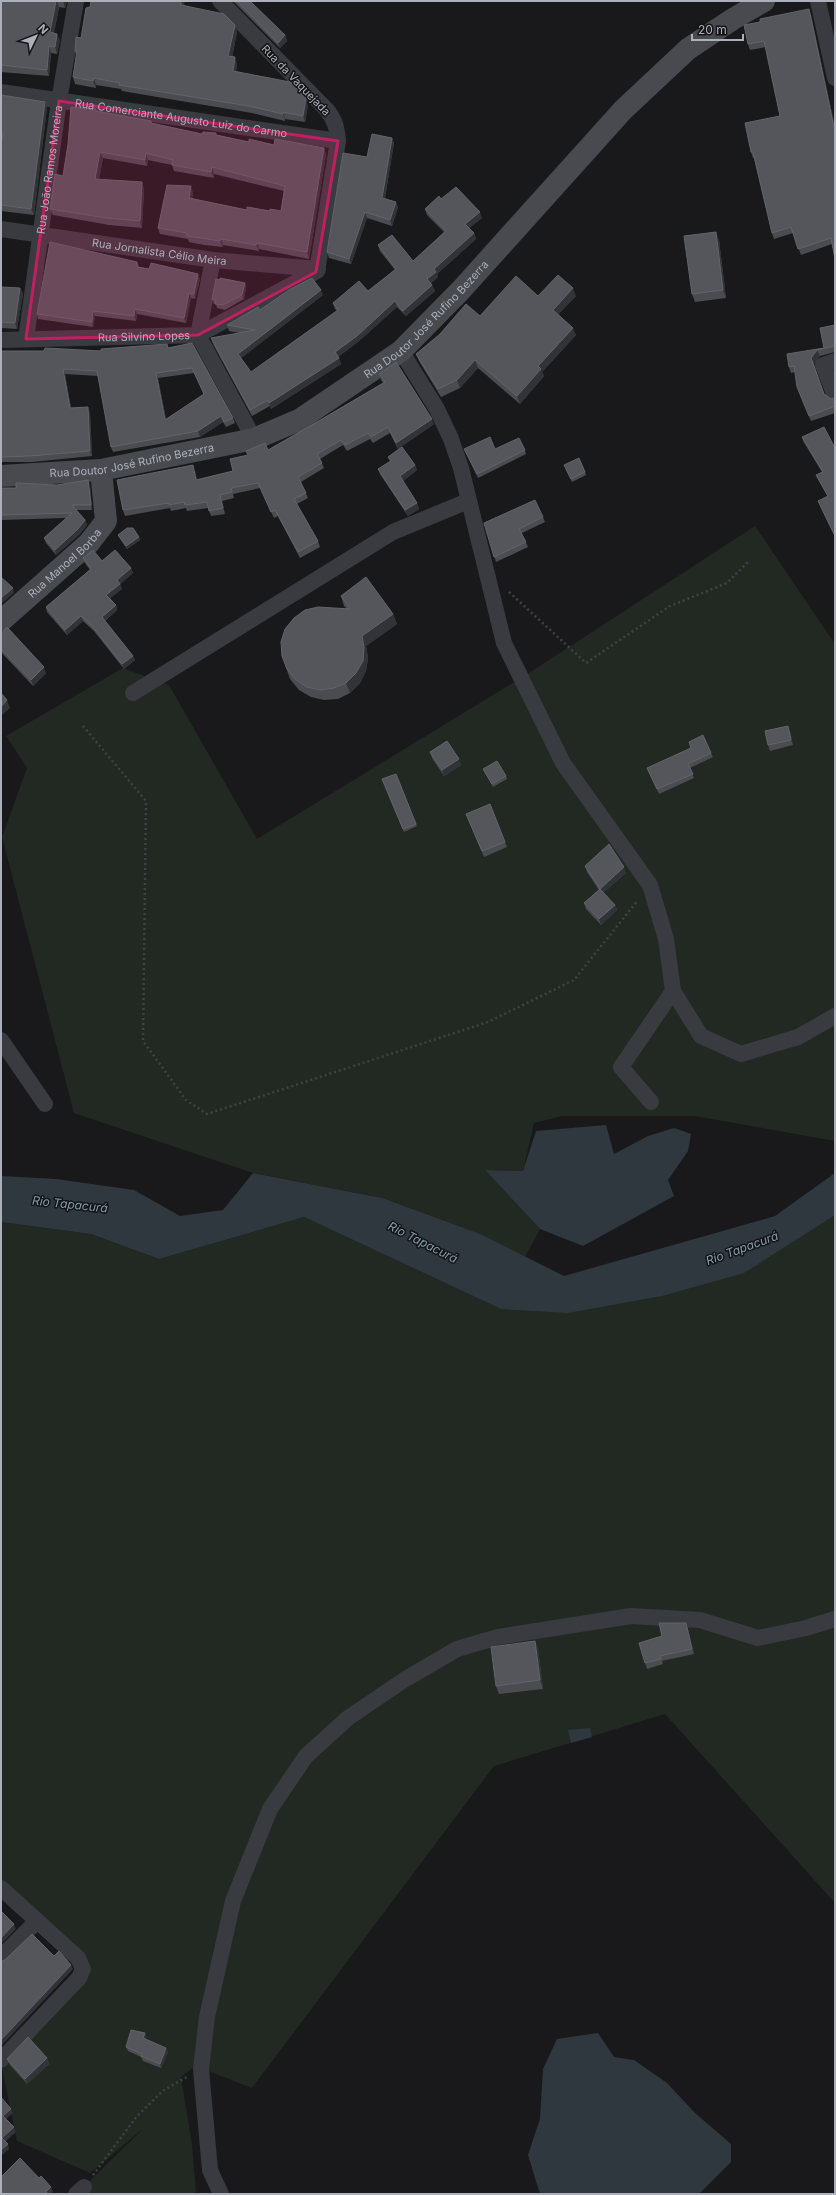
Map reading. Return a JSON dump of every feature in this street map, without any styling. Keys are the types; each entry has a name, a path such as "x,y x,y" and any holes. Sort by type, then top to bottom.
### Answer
{"main road":[{"name":"Rua Doutor José Rufino Bezerra","path":"1,476 101,470 254,439 299,420 401,351 461,290 623,110 688,49 733,19 764,1"},
{"name":"Rua Manoel Borba","path":"1,621 90,543 106,521 101,470"}],"street":[{"name":"Rua João Ramos Moreira","path":"26,340 59,101 76,1"},
{"name":"Rua da Vaquejada","path":"220,1 327,110 334,119 338,128 338,141 318,269"},
{"path":"818,1 835,78"},
{"name":"Rua Comerciante Augusto Luiz do Carmo","path":"1,92 338,141"},
{"name":"Rua Jornalista Célio Meira","path":"1,229 213,260 318,269"},
{"path":"213,260 198,335 254,439"},
{"name":"Rua Silvino Lopes","path":"1,340 198,335 312,275 318,269"},
{"path":"401,351 437,409 451,439 461,468 504,643 563,763 650,885 666,939 673,991 701,1036 741,1054 798,1038 835,1016"},
{"path":"835,361 823,364 835,396"},
{"path":"133,693 393,532 468,501"},
{"path":"651,1102 621,1067 673,991"},
{"path":"1,1040 45,1104"},
{"path":"221,2194 210,2170 201,2070 207,2017 233,1901 270,1809 306,1756 348,1718 404,1680 457,1649 498,1637 631,1616 700,1620 758,1638 806,1628 835,1619"},
{"path":"1,1888 78,1958 83,1969 79,1978 1,2060"},
{"path":"1,1957 37,1921"}],"path":[{"path":"488,573 586,663 670,606 727,583 748,562"},
{"path":"83,726 146,801 143,1041 186,1100 207,1114 488,1022 574,980 650,885"},
{"path":"80,2191 137,2116 164,2090 201,2070"}],"highlighted area":[{"path":"59,101 338,141 316,272 198,335 26,339"}],"shaded area":[{"path":"755,526 835,644 835,1141 695,1116 562,1116 534,1123 523,1171 485,1170 540,1229 525,1257 377,1197 253,1173 74,1113 2,837 27,768 6,736 123,668 169,685 257,839 529,673"},
{"path":"835,1215 835,1903 665,1714 494,1766 252,2088 195,2066 181,2077 192,2145 196,2191 193,2194 76,2194 145,2127 90,2173 17,2141 2,2068 88,1973 86,1960 1,1880 1,1222 91,1234 159,1259 304,1217 501,1309"}],"water":[{"path":"606,1125 614,1154 648,1136 674,1128 691,1134 688,1151 668,1180 674,1196 583,1246 540,1229 485,1170 523,1171 536,1131"},
{"name":"Rio Tapacurá","path":"253,1173 382,1198 480,1234 564,1276 775,1216 835,1173 835,1215 744,1273 662,1296 568,1313 501,1309 304,1217 159,1259 91,1234 1,1222 1,1176 56,1179 134,1190 180,1216 223,1210"},
{"path":"590,1728 592,1737 571,1743 568,1730"},
{"path":"598,2033 614,2057 634,2060 667,2083 695,2113 731,2144 731,2162 699,2194 540,2194 528,2155 540,2119 543,2069 557,2039"}],"building":[{"path":"1,1 56,1 50,32 57,34 55,47 49,46 47,70 1,65"},
{"path":"91,1 181,1 181,5 224,14 235,25 228,56 235,57 233,71 290,82 306,98 303,116 283,112 283,114 249,106 119,85 120,83 94,78 93,81 73,77 77,51 75,51 76,37 81,38 86,8 90,7"},
{"path":"237,1 250,1 285,35 278,43"},
{"path":"809,9 835,132 835,259 831,238 798,249 791,227 772,233 745,123 780,116 764,41 748,44 744,25 760,22 760,19"},
{"path":"1,95 45,102 31,209 1,205 1,146 3,133 1,133"},
{"path":"71,107 96,109 96,111 151,121 151,123 202,134 203,132 216,133 216,135 249,142 249,139 274,145 275,139 324,148 307,252 257,243 256,245 221,239 220,241 187,236 187,233 158,228 167,185 191,186 189,198 247,210 247,207 270,211 270,209 281,211 285,186 212,167 211,172 172,165 173,160 146,153 145,160 100,152 95,179 142,182 140,221 106,218 50,209 55,174 63,176 68,144"},
{"path":"372,134 392,138 382,198 396,202 390,220 365,212 349,259 327,252 343,153 367,157"},
{"path":"456,187 480,212 465,224 474,233 434,269 436,272 427,279 432,285 403,311 395,301 357,336 335,352 339,358 269,403 268,400 250,410 211,338 255,330 227,325 258,307 260,310 289,290 312,278 321,290 238,354 251,372 338,310 333,303 359,281 368,291 396,269 378,245 392,235 413,261 446,231 425,209 439,196 441,199"},
{"path":"716,232 723,290 692,294 684,236"},
{"path":"50,242 137,262 137,267 149,269 151,263 198,274 194,294 189,293 184,318 135,309 134,316 93,311 92,322 37,314"},
{"path":"558,275 573,288 553,310 573,328 538,366 541,369 517,396 475,360 457,380 438,389 416,354 440,334 466,304 480,316 516,276 538,296"},
{"path":"220,278 245,283 242,295 223,305 215,304 216,300 212,299 216,279 220,280"},
{"path":"1,287 20,288 15,323 1,322"},
{"path":"835,325 835,346 817,350 811,358 824,394 831,399 835,398 835,406 809,416 797,387 794,366 789,367 787,354 824,348 820,328"},
{"path":"192,343 233,418 224,422 221,416 198,431 111,447 97,371 63,369 70,408 88,407 90,451 1,457 1,351 44,351 45,348 101,351 101,349 167,344 168,348","holes":["192,368 204,394 165,420 156,373"]},
{"path":"396,362 432,419 396,443 388,427 371,437 368,433 345,445 341,440 317,454 322,463 298,477 306,493 294,499 318,541 298,552 275,510 271,512 258,483 231,488 232,492 220,495 223,508 209,511 207,502 185,505 184,502 169,505 169,503 123,510 117,480 193,465 196,480 233,471 230,459 248,455 246,451 265,443 268,450 312,425 385,382 379,374"},
{"path":"824,427 835,448 835,536 818,501 828,496 816,475 823,472 802,437"},
{"path":"490,437 495,449 519,438 525,450 477,474 464,449"},
{"path":"402,447 415,465 400,476 417,503 405,510 378,469 391,461 388,457"},
{"path":"579,458 585,472 571,479 564,465"},
{"path":"88,480 91,505 72,505 85,520 78,529 55,550 44,538 72,513 1,515 1,488 16,488 16,483 57,485"},
{"path":"535,500 543,517 519,529 526,542 494,557 484,523"},
{"path":"127,528 133,528 139,537 126,546 118,535"},
{"path":"93,550 102,561 115,550 131,568 117,580 120,584 106,595 116,605 102,617 133,656 122,664 92,626 81,616 65,630 46,607 91,569 83,558"},
{"path":"1,577 13,588 1,598"},
{"path":"366,577 393,614 362,636 364,647 363,661 356,673 346,683 334,688 320,690 307,687 295,679 287,669 282,656 281,642 285,629 294,618 305,610 318,607 350,609 341,596"},
{"path":"7,627 44,667 31,680 1,649 1,634"},
{"path":"1,693 7,700 1,707"},
{"path":"788,726 791,740 768,745 765,731"},
{"path":"703,735 711,753 688,764 693,774 657,789 647,768 691,748 689,742"},
{"path":"447,741 459,759 442,770 430,752"},
{"path":"497,761 506,776 492,784 483,769"},
{"path":"396,774 416,824 403,829 382,779"},
{"path":"490,804 505,842 482,851 466,814"},
{"path":"609,844 624,867 600,889 585,866"},
{"path":"600,889 615,905 599,919 584,903"},
{"path":"659,1623 686,1623 692,1649 660,1656 661,1659 645,1663 639,1643 662,1636"},
{"path":"535,1641 540,1680 496,1686 491,1647"},
{"path":"1,1911 14,1924 1,1938"},
{"path":"32,1934 54,1956 59,1951 71,1965 1,2040 1,1962"},
{"path":"131,2030 145,2033 143,2038 166,2048 160,2064 141,2056 142,2054 126,2047"},
{"path":"28,2037 47,2058 25,2079 7,2059"},
{"path":"1,2097 11,2109 3,2116 14,2127 2,2138 8,2144 1,2150"},
{"path":"20,2158 39,2178 41,2176 51,2187 46,2192 48,2194 1,2194 1,2177"}]}
